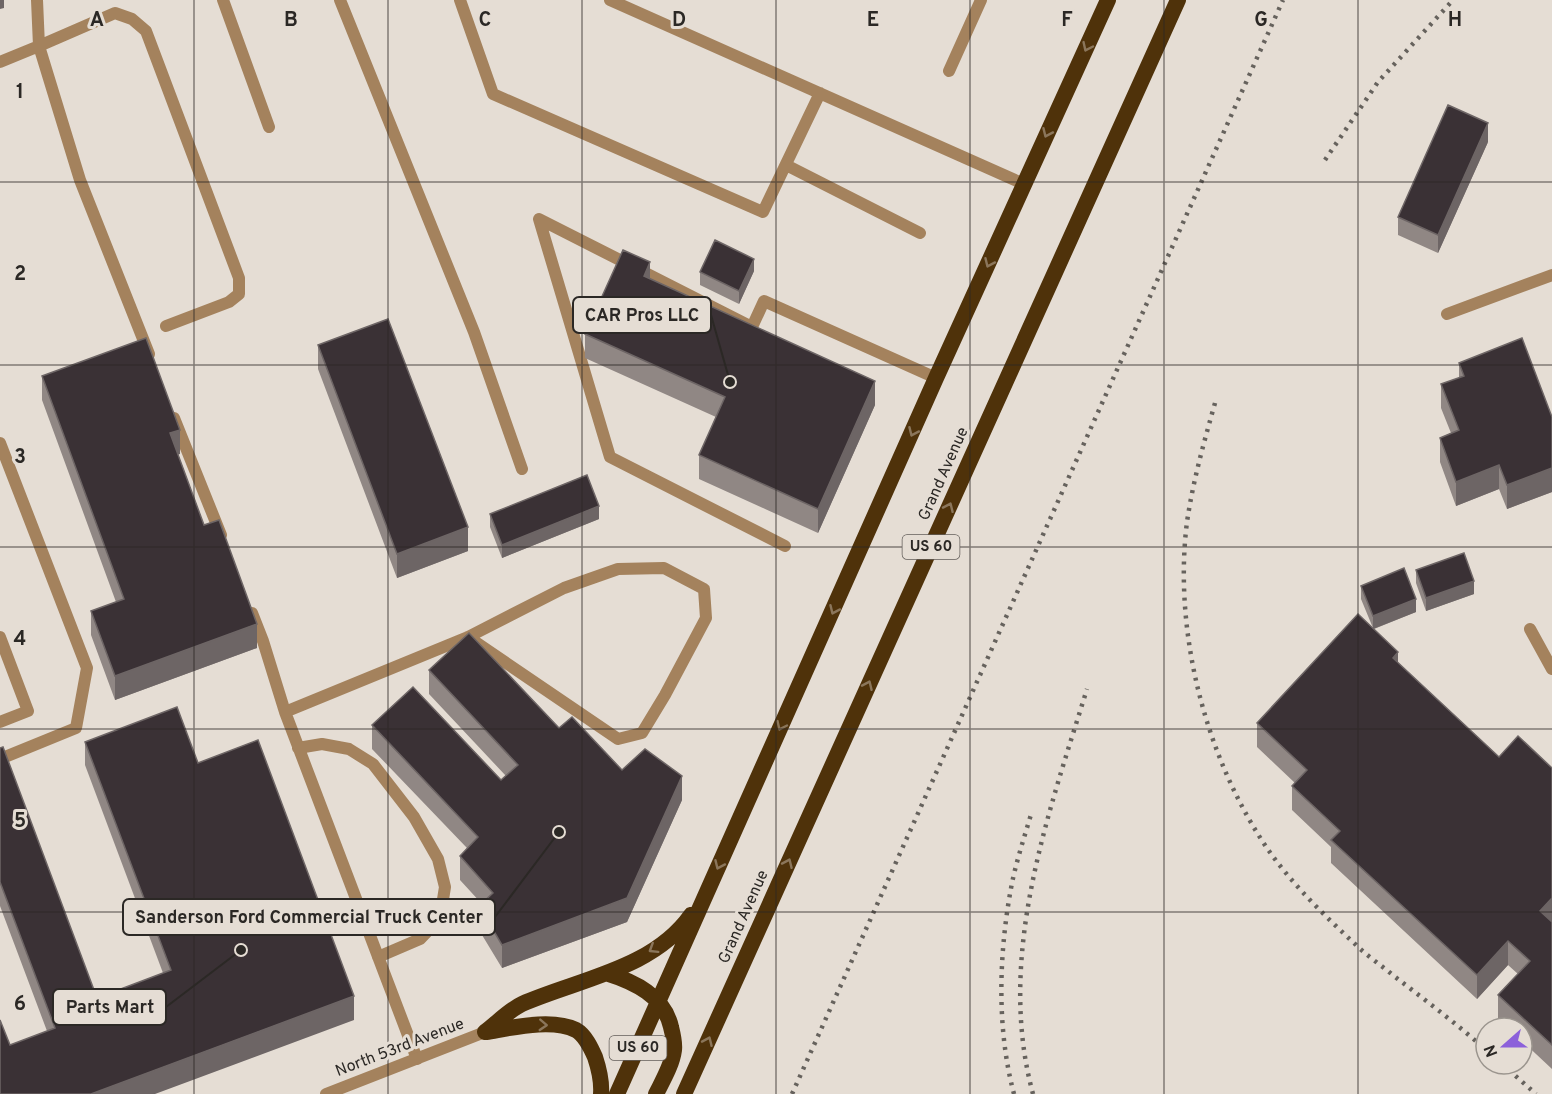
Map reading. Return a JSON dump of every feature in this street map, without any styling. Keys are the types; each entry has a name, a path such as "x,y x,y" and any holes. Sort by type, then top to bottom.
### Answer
{"highway":[{"name":"US 60","path":"617,1094 936,378 1108,0"},
{"name":"Grand Avenue","path":"684,1094 1178,0"},
{"path":"485,1032 519,1005 637,960 660,945 688,919 707,892"},
{"path":"606,973 644,988 658,1001 669,1019 674,1050 657,1094"},
{"path":"485,1032 532,1025 560,1026 576,1030 592,1051 598,1067 601,1094"}],"street":[{"path":"37,0 39,46 80,180 155,368"},
{"path":"223,0 269,127"},
{"path":"340,0 474,332 522,469"},
{"path":"460,0 494,94 763,212 820,93"},
{"path":"610,0 1024,184"},
{"path":"949,71 981,0"},
{"path":"0,62 115,13 132,19 146,31 239,278 238,294 229,302 166,326"},
{"path":"786,165 920,233"},
{"path":"785,546 610,458 539,219 752,327 764,301 936,378"},
{"path":"1448,314 1552,275"},
{"path":"168,401 224,543"},
{"path":"0,443 87,668 76,728 0,759"},
{"path":"285,712 468,637 564,588 618,569 664,568 704,589 706,618 665,695 642,733 618,739 468,637"},
{"path":"246,597 298,748 417,1059"},
{"path":"1530,628 1552,669"},
{"path":"0,637 28,711 0,722"},
{"path":"298,748 322,744 349,749 373,764 414,817 438,859 445,888 440,918 420,939 378,957"},
{"name":"North 53rd Avenue","path":"326,1094 485,1032"}],"building":[{"path":"1448,105 1488,123 1438,235 1398,217"},
{"path":"715,240 754,259 739,291 700,272"},
{"path":"623,250 650,262 644,276 875,381 818,509 699,455 725,397 585,334"},
{"path":"388,319 468,527 397,554 318,345"},
{"path":"146,338 180,430 170,433 204,525 219,520 257,624 115,676 91,611 124,599 42,376"},
{"path":"1522,338 1552,417 1552,468 1507,485 1499,465 1456,482 1440,438 1459,430 1441,384 1464,376 1459,363"},
{"path":"587,475 599,506 502,545 490,514"},
{"path":"1464,553 1474,581 1426,598 1416,570"},
{"path":"1404,568 1416,599 1373,616 1361,586"},
{"path":"1358,614 1398,652 1393,658 1499,757 1518,736 1552,768 1552,898 1540,911 1552,922 1552,1045 1534,1028 1534,1016 1521,1016 1498,995 1530,961 1508,941 1477,975 1331,840 1340,831 1292,786 1307,770 1257,723"},
{"path":"469,633 559,728 572,717 622,770 645,749 682,776 627,898 502,945 479,906 493,893 460,856 478,837 372,725 413,687 501,780 518,765 429,670"},
{"path":"177,707 198,763 258,740 354,996 91,1094 0,1094 0,1020 10,1045 55,1028 0,882 0,748 3,747 97,998 171,970 85,742"}],"railway":[{"path":"792,1094 1283,0"},
{"path":"1325,160 1378,82 1453,0"},
{"path":"1215,403 1187,522 1184,564 1185,607 1190,650 1199,694 1228,777 1269,851 1310,900 1364,953 1474,1040"},
{"path":"1033,1094 1023,1043 1020,991 1023,940 1031,889 1043,838 1087,689"},
{"path":"1014,1094 1004,1042 1002,962 1012,883 1032,811"},
{"path":"1516,1076 1536,1094"}],"place":[{"name":"CAR Pros LLC","path":"730,382"},
{"name":"Sanderson Ford Commercial Truck Center","path":"559,832"},
{"name":"Parts Mart","path":"241,950"}]}
